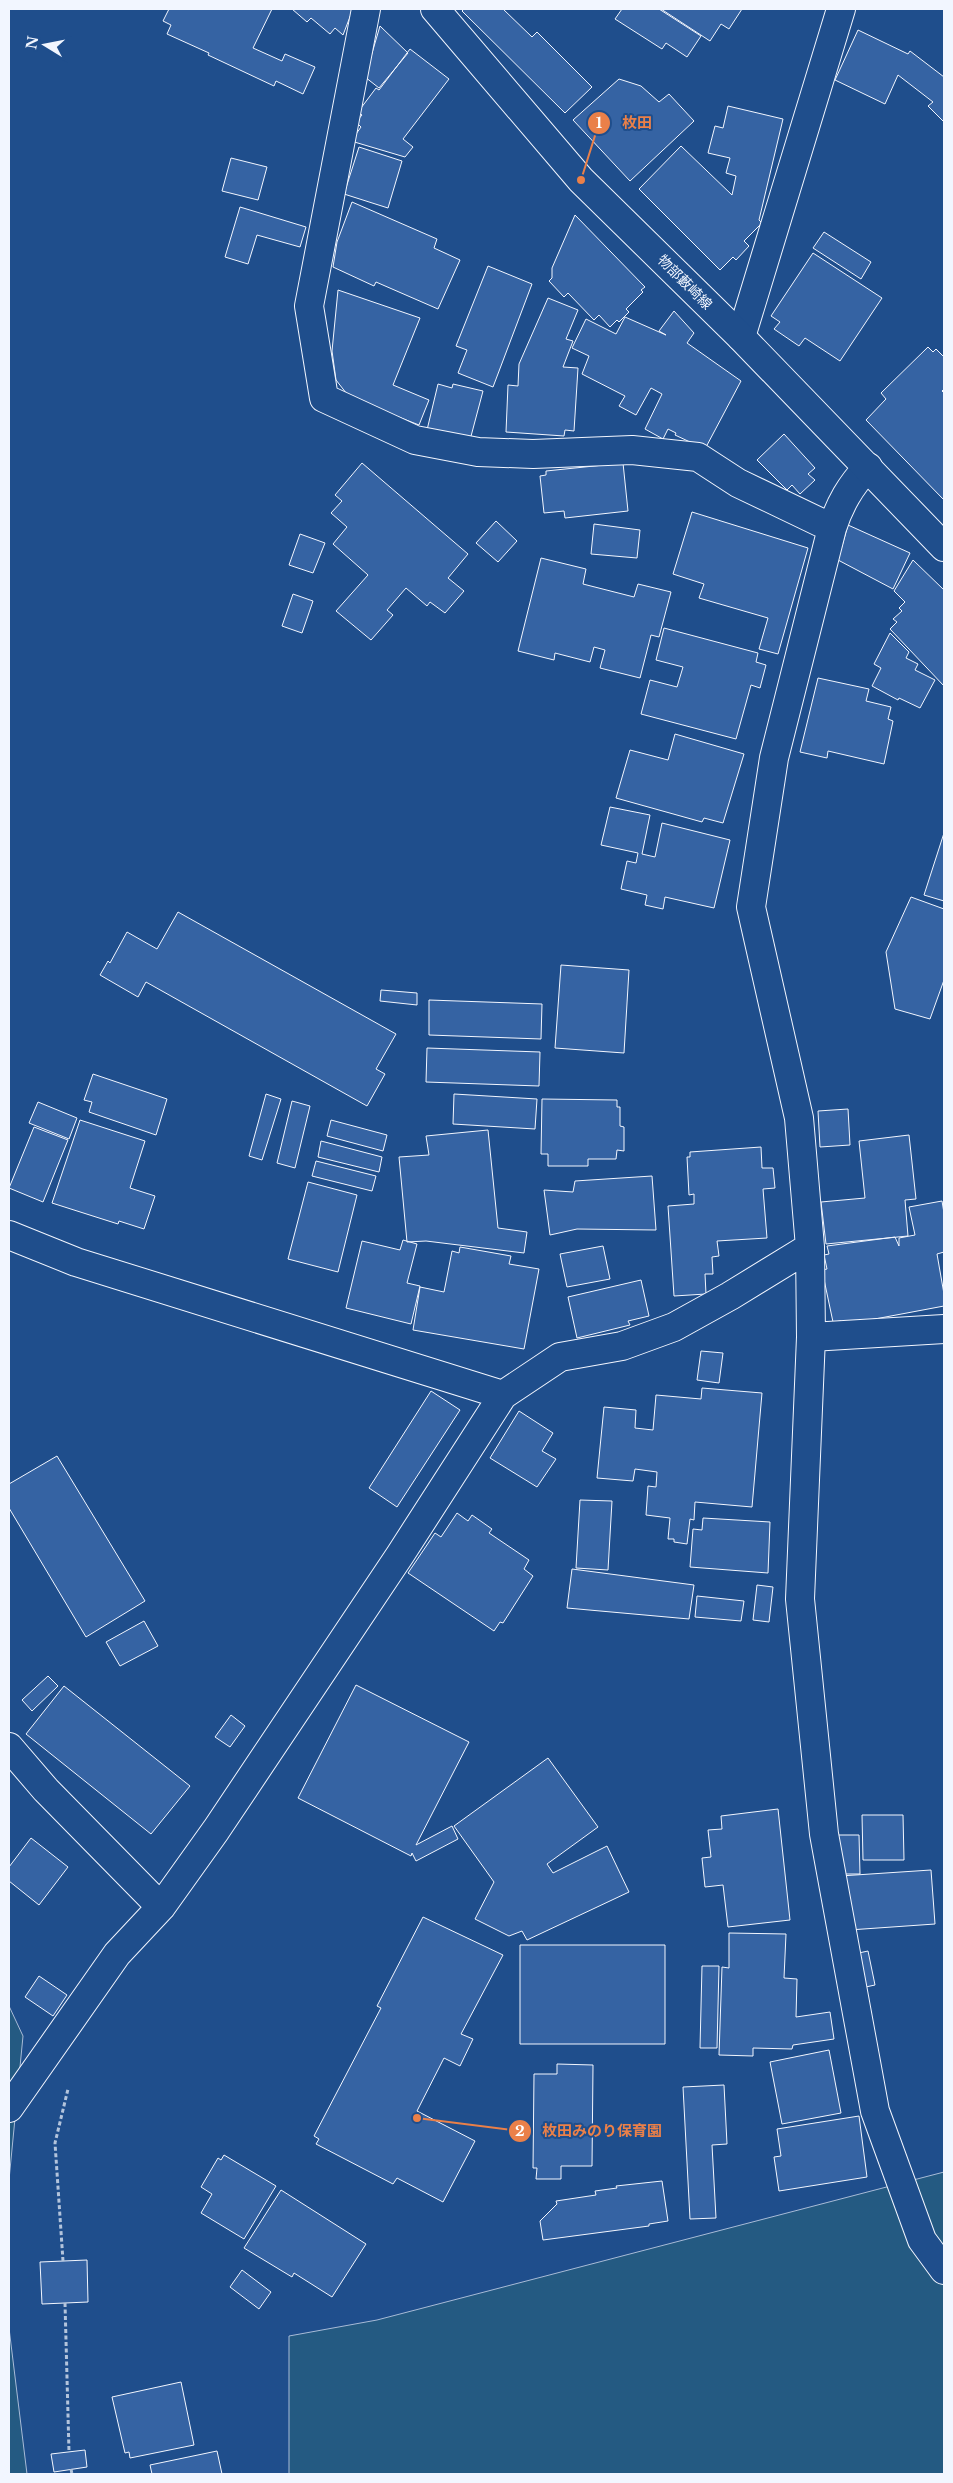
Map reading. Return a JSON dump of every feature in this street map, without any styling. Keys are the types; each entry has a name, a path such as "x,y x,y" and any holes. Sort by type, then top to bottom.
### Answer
{"street":[{"path":"366,9 309,306 324,398 415,440 478,452 533,454 632,450 698,457 738,483 832,528"},
{"name":"物部藪崎線","path":"435,9 582,180 741,337 944,547"},
{"path":"741,337 841,9"},
{"path":"868,467 850,486 832,528 774,758 751,907 799,1118 810,1247 811,1337 800,1599 824,1834 875,2112 922,2240 944,2270"},
{"path":"9,1235 76,1262 503,1395"},
{"path":"9,2108 117,1954 161,1907 232,1806 400,1555 503,1395 560,1357 622,1346 674,1327 730,1296 810,1247"},
{"path":"811,1337 944,1329"},
{"path":"9,1747 46,1790 161,1907"}],"path":[{"path":"64,2261 55,2143 64,2097 72,2080"},
{"path":"65,2303 69,2452"},
{"path":"71,2469 72,2474"}],"shaded area":[{"path":"9,2006 23,2036 9,2180"},
{"path":"944,2172 944,2474 289,2474 289,2336 377,2320"},
{"path":"9,2328 27,2474 9,2474"}],"building":[{"path":"169,9 272,9 253,48 282,61 285,54 315,67 303,94 276,81 274,86 167,34 171,25 163,21"},
{"path":"292,9 353,9 343,35 335,28 330,34 311,18 307,22"},
{"path":"464,9 503,9 532,37 537,32 592,87 565,113 462,11"},
{"path":"622,9 659,9 701,36 687,57 666,43 662,49 615,19"},
{"path":"661,9 742,9 729,29 721,24 710,41"},
{"path":"380,26 408,53 379,88 365,77"},
{"path":"858,30 908,54 910,51 944,77 944,122 928,106 933,102 898,75 885,104 835,80"},
{"path":"410,49 449,79 403,139 413,147 405,157 351,141 361,127 356,122 362,115 358,112 376,88 379,90"},
{"path":"619,79 641,86 659,102 669,94 694,121 630,181 573,120"},
{"path":"728,106 783,119 759,220 762,223 744,241 749,246 736,260 733,257 720,270 639,189 681,146 732,195 736,176 726,173 730,158 708,153 715,126 723,128"},
{"path":"359,147 402,161 388,208 344,194"},
{"path":"231,158 267,167 258,200 222,191"},
{"path":"352,202 437,239 434,248 460,260 438,309 376,282 374,286 333,267 337,242"},
{"path":"240,207 306,227 300,247 257,235 248,264 225,257"},
{"path":"575,215 645,287 641,290 643,292 626,309 629,312 619,322 617,320 610,327 599,315 594,320 568,293 564,297 549,281 552,278 552,268"},
{"path":"824,232 871,262 861,279 813,248"},
{"path":"813,253 882,298 840,361 805,338 799,346 774,329 780,322 771,316"},
{"path":"488,266 532,284 493,387 458,373 467,350 456,346"},
{"path":"338,290 420,318 393,385 429,400 419,425 350,398 336,380 332,351"},
{"path":"548,298 578,310 566,339 573,341 563,367 578,368 574,431 565,430 564,436 506,432 508,385 518,386 519,364"},
{"path":"674,311 694,333 687,343 741,381 705,449 675,435 676,433 668,429 663,439 645,429 662,394 651,388 636,415 619,406 625,396 582,374 589,356 572,348 586,319 616,334 625,317 666,335 659,331"},
{"path":"928,347 933,352 936,349 944,357 944,389 942,391 944,393 944,500 866,420 886,399 881,393"},
{"path":"438,384 452,388 453,384 483,391 470,440 427,430"},
{"path":"784,434 815,468 808,474 815,480 800,494 792,485 787,490 757,460"},
{"path":"362,463 468,554 448,578 464,591 445,613 430,602 427,606 406,588 387,610 393,615 371,640 336,611 368,575 333,544 347,527 331,513 342,501 335,495"},
{"path":"623,463 628,511 565,518 564,511 544,513 540,476 546,475 546,471"},
{"path":"692,512 808,548 778,654 759,649 768,618 699,598 704,584 673,574"},
{"path":"496,521 517,541 498,562 476,543"},
{"path":"594,524 640,530 637,558 591,554"},
{"path":"848,525 910,553 893,589 838,560"},
{"path":"300,534 325,543 313,573 289,565"},
{"path":"541,558 586,569 583,584 634,597 638,584 671,592 659,637 651,635 640,678 600,668 605,650 594,647 590,662 555,653 554,660 518,651"},
{"path":"913,560 944,590 944,686 890,629 897,622 893,619 902,611 899,608 905,602 894,591"},
{"path":"293,594 313,601 302,633 282,626"},
{"path":"664,628 758,653 756,662 766,665 760,688 751,685 736,739 641,714 650,680 677,687 683,667 656,660"},
{"path":"890,633 909,652 906,658 918,664 915,670 935,680 920,708 899,698 898,700 872,686 881,668 874,664"},
{"path":"818,678 869,689 866,701 891,707 888,719 893,721 884,764 828,751 827,758 800,752"},
{"path":"675,734 744,754 723,823 704,818 702,822 616,798 630,750 668,760"},
{"path":"610,807 650,815 642,854 655,857 662,823 730,840 714,908 665,897 663,909 645,905 647,895 621,889 627,861 636,863 638,853 601,845"},
{"path":"944,833 944,901 924,895"},
{"path":"911,897 944,909 944,980 930,1019 895,1009 886,952"},
{"path":"178,912 396,1034 376,1069 385,1074 367,1106 146,982 138,997 100,975 108,961 110,963 127,932 157,949"},
{"path":"561,965 629,970 624,1053 555,1048"},
{"path":"381,990 417,993 417,1005 380,1001"},
{"path":"429,1000 542,1004 541,1039 429,1035"},
{"path":"427,1048 540,1052 539,1086 426,1082"},
{"path":"93,1074 167,1099 156,1135 89,1112 92,1102 84,1100"},
{"path":"266,1094 281,1099 262,1160 249,1156"},
{"path":"454,1094 537,1099 535,1129 453,1124"},
{"path":"542,1099 617,1100 617,1107 620,1107 620,1126 624,1127 624,1151 617,1150 616,1159 588,1159 588,1166 548,1166 548,1154 541,1154"},
{"path":"292,1101 310,1106 295,1168 277,1163"},
{"path":"38,1102 77,1118 69,1139 29,1123"},
{"path":"848,1109 850,1145 820,1147 818,1111"},
{"path":"80,1120 145,1141 130,1188 155,1196 144,1229 119,1221 118,1224 52,1203"},
{"path":"331,1120 387,1135 383,1151 327,1136"},
{"path":"34,1127 68,1140 43,1202 9,1188"},
{"path":"488,1130 498,1228 527,1232 524,1253 426,1241 407,1242 399,1157 429,1155 426,1136"},
{"path":"909,1135 916,1199 905,1200 908,1236 826,1244 821,1202 865,1198 859,1141"},
{"path":"321,1141 382,1157 379,1172 318,1157"},
{"path":"761,1147 762,1168 773,1168 775,1188 763,1189 767,1238 717,1241 719,1256 712,1257 713,1274 705,1274 706,1294 674,1296 668,1206 694,1204 694,1194 689,1195 687,1157 690,1157 690,1152"},
{"path":"316,1161 376,1176 372,1191 312,1176"},
{"path":"652,1176 656,1230 577,1229 550,1235 544,1190 573,1192 575,1181"},
{"path":"308,1182 357,1195 338,1272 288,1259"},
{"path":"942,1201 944,1213 944,1252 937,1254 944,1294 944,1306 843,1325 841,1321 833,1322 822,1270 827,1269 824,1255 829,1254 827,1246 895,1237 899,1246 899,1238 915,1235 909,1207"},
{"path":"403,1240 417,1244 407,1283 420,1286 411,1324 346,1308 362,1241 400,1250"},
{"path":"603,1246 610,1279 567,1287 560,1254"},
{"path":"460,1247 511,1256 509,1264 539,1269 524,1349 413,1330 420,1287 444,1292 452,1251 459,1253"},
{"path":"641,1280 649,1316 628,1321 630,1325 577,1338 568,1297"},
{"path":"701,1351 723,1353 719,1383 697,1380"},
{"path":"702,1388 762,1393 752,1507 695,1502 694,1520 690,1519 687,1544 674,1542 674,1539 668,1539 670,1518 646,1515 648,1486 656,1487 657,1472 635,1469 633,1481 597,1478 604,1407 636,1410 635,1428 653,1430 656,1395 701,1399"},
{"path":"431,1391 460,1410 397,1507 369,1488"},
{"path":"519,1411 553,1433 542,1451 556,1459 537,1487 490,1458"},
{"path":"57,1456 145,1601 86,1637 9,1508 9,1484"},
{"path":"580,1500 612,1501 608,1570 576,1568"},
{"path":"457,1513 468,1521 472,1515 492,1529 489,1533 529,1560 524,1569 533,1576 503,1623 500,1622 494,1631 408,1573 435,1533 441,1537"},
{"path":"703,1518 770,1522 768,1573 690,1567 693,1529 702,1530"},
{"path":"572,1569 694,1585 689,1619 567,1608"},
{"path":"757,1585 773,1587 769,1622 753,1620"},
{"path":"697,1596 744,1601 741,1621 695,1617"},
{"path":"144,1621 158,1646 120,1666 106,1642"},
{"path":"48,1676 58,1686 32,1711 22,1700"},
{"path":"356,1685 469,1742 416,1845 452,1826 458,1839 416,1861 412,1853 411,1856 298,1798"},
{"path":"64,1686 190,1786 151,1834 26,1734"},
{"path":"231,1715 245,1726 230,1747 215,1737"},
{"path":"548,1758 598,1827 547,1864 553,1873 607,1846 629,1892 527,1940 522,1931 509,1936 475,1919 494,1882 454,1826"},
{"path":"778,1809 790,1920 728,1927 723,1885 705,1887 702,1858 711,1857 708,1830 722,1829 721,1816"},
{"path":"862,1815 903,1815 904,1860 863,1860"},
{"path":"827,1835 859,1835 860,1874 832,1874"},
{"path":"31,1838 68,1867 39,1905 9,1881 9,1867"},
{"path":"931,1870 935,1924 849,1930 840,1876"},
{"path":"423,1917 503,1955 461,2034 473,2039 460,2066 444,2058 417,2111 475,2141 443,2202 397,2178 393,2184 316,2144 319,2139 314,2136 381,2008 377,2006"},
{"path":"729,1933 786,1934 784,1978 797,1979 796,2017 830,2012 834,2039 793,2045 792,2049 753,2048 753,2056 719,2055 722,1967 729,1968"},
{"path":"520,1945 665,1945 665,2044 520,2044"},
{"path":"868,1951 875,1985 861,1988 854,1954"},
{"path":"702,1966 719,1966 717,2048 700,2048"},
{"path":"39,1976 67,1995 53,2016 25,1997"},
{"path":"829,2050 841,2113 782,2124 770,2062"},
{"path":"557,2064 593,2065 592,2166 561,2166 561,2179 536,2179 537,2168 533,2168 534,2074 557,2074"},
{"path":"724,2085 727,2144 712,2145 716,2218 690,2219 683,2087"},
{"path":"859,2116 867,2177 779,2191 774,2157 781,2156 777,2129"},
{"path":"224,2155 276,2186 244,2239 201,2213 212,2194 201,2187 218,2158 221,2160"},
{"path":"662,2181 668,2221 649,2224 649,2226 543,2240 540,2221 557,2204 556,2201 596,2195 595,2191 617,2188 616,2186"},
{"path":"281,2190 366,2244 332,2297 294,2273 292,2277 244,2248"},
{"path":"87,2260 88,2302 42,2304 40,2262"},
{"path":"242,2270 271,2292 259,2309 230,2287"},
{"path":"181,2382 194,2445 130,2458 129,2452 125,2453 112,2397"},
{"path":"85,2450 87,2467 54,2472 51,2454"},
{"path":"217,2451 222,2474 152,2474 150,2465"}],"place":[{"name":"枚田","path":"581,180"},
{"name":"枚田みのり保育園","path":"417,2118"}]}
